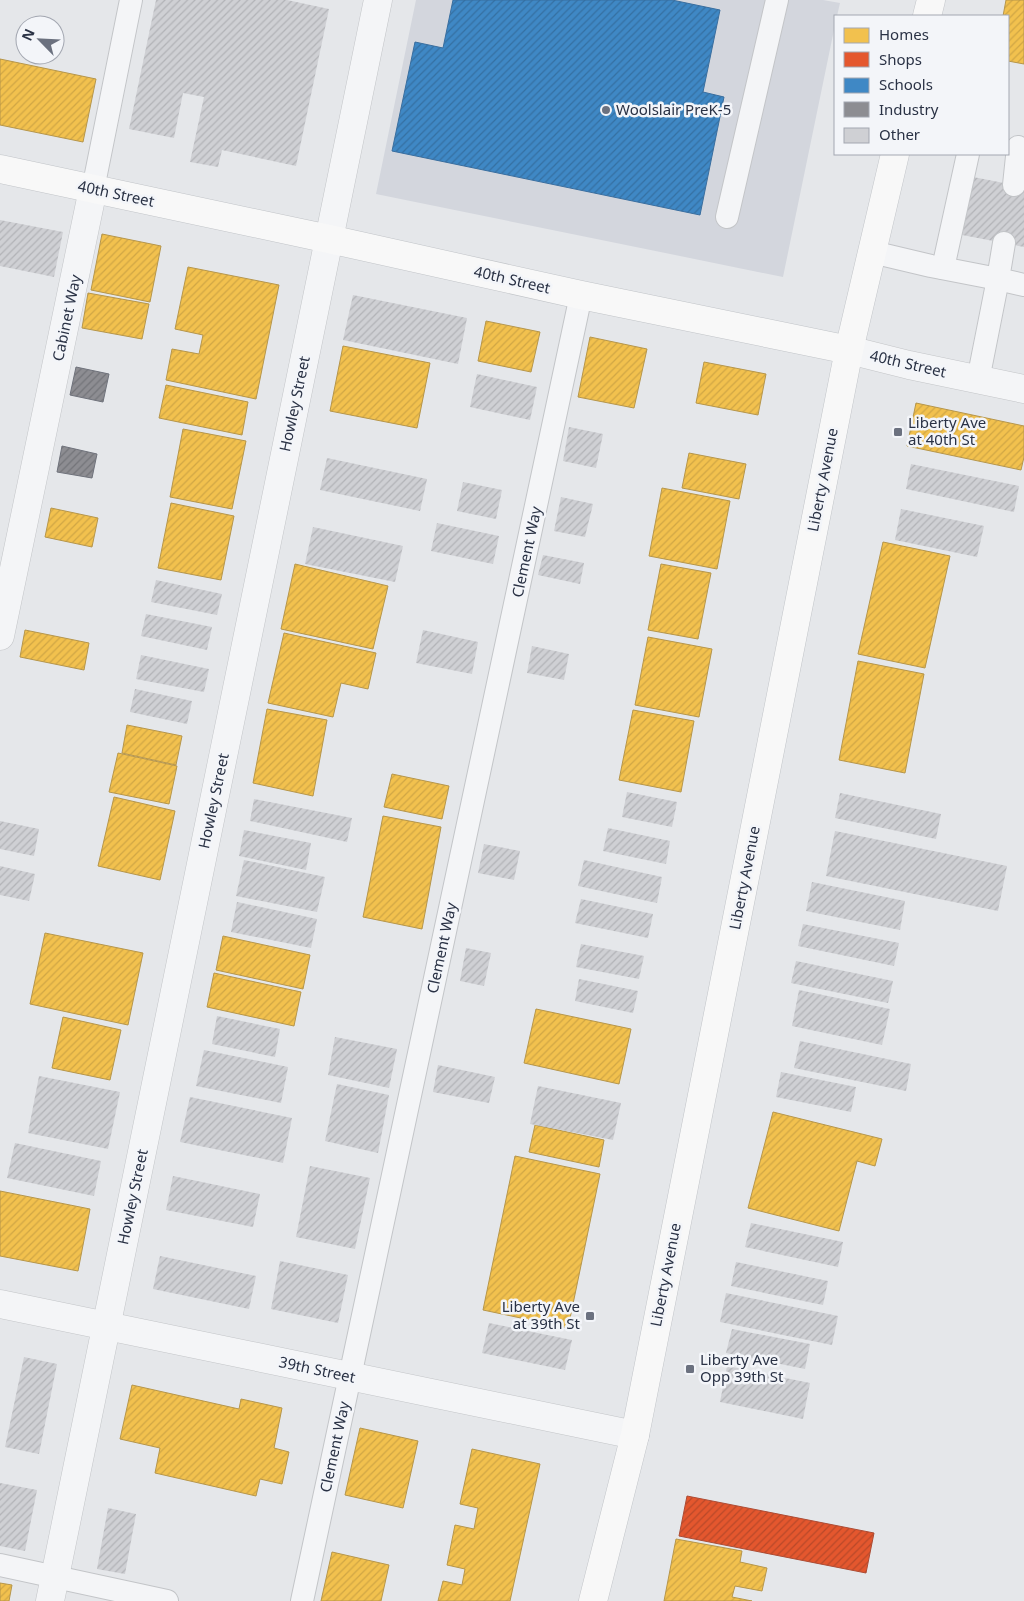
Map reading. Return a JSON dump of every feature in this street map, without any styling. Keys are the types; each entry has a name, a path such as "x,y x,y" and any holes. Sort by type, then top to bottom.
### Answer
{"main road":[{"path":"927,15 931,0"},
{"name":"Liberty Avenue","path":"593,1601 634,1435 849,350 895,155"},
{"name":"40th Street","path":"0,169 581,295 849,350"}],"street":[{"name":"Howley Street","path":"52,1589 378,0"},
{"name":"Cabinet Way","path":"0,636 93,189"},
{"name":"40th Street","path":"849,350 1024,389"},
{"name":"39th Street","path":"0,1304 634,1435"}],"lane":[{"name":"Cabinet Way","path":"93,189 131,0"},
{"path":"727,217 777,0"},
{"path":"1014,185 1017,147"},
{"path":"943,268 968,155"},
{"path":"978,380 1004,243"},
{"path":"872,252 1024,284"},
{"name":"Clement Way","path":"302,1601 581,295"},
{"path":"0,1565 52,1589 167,1601"}],"shaded area":[{"name":"Woolslair PreK-5","path":"416,0 823,0 840,3 837,15 834,15 834,30 783,277 376,194"}],"building: Homes":[{"path":"1006,0 1024,0 1024,64 1009,61 1009,15 1003,15"},
{"path":"0,59 15,62 15,65 29,65 96,79 83,142 0,125"},
{"path":"102,234 161,246 150,302 91,290"},
{"path":"188,267 279,285 256,399 166,380 172,349 199,354 203,335 175,329"},
{"path":"88,293 149,304 142,339 82,328"},
{"path":"486,321 540,332 531,372 478,361"},
{"path":"590,337 647,349 634,408 578,397"},
{"path":"343,346 430,363 417,428 330,411"},
{"path":"704,362 766,374 758,415 696,403"},
{"path":"166,385 248,402 242,435 159,418"},
{"path":"916,403 1024,426 1024,457 1021,470 907,446"},
{"path":"183,429 246,441 232,509 170,497"},
{"path":"689,453 746,464 739,499 682,488"},
{"path":"662,488 730,501 717,569 649,556"},
{"path":"171,503 234,516 221,580 158,568"},
{"path":"51,508 98,518 92,547 45,537"},
{"path":"883,542 950,556 925,668 858,654"},
{"path":"295,564 388,586 373,649 281,629"},
{"path":"661,564 711,573 698,639 648,630"},
{"path":"25,630 89,643 84,670 20,657"},
{"path":"284,633 376,653 368,689 341,683 333,717 268,703"},
{"path":"648,637 712,649 699,717 635,705"},
{"path":"858,661 924,674 905,773 839,760"},
{"path":"267,709 327,720 313,796 253,783"},
{"path":"633,710 694,721 681,792 619,780"},
{"path":"127,725 182,736 176,765 122,753"},
{"path":"118,753 177,766 169,804 109,792"},
{"path":"392,774 449,786 442,819 384,807"},
{"path":"114,797 175,811 160,880 98,866"},
{"path":"383,816 441,827 422,929 363,917"},
{"path":"45,933 143,953 128,1025 30,1004"},
{"path":"223,936 310,955 303,989 216,970"},
{"path":"214,973 301,992 294,1026 207,1007"},
{"path":"536,1009 631,1029 619,1084 524,1063"},
{"path":"63,1017 121,1030 110,1080 52,1068"},
{"path":"773,1112 882,1139 875,1166 857,1161 839,1231 748,1208"},
{"path":"535,1125 604,1140 599,1167 529,1152"},
{"path":"515,1156 600,1174 568,1328 483,1310"},
{"path":"0,1191 90,1209 78,1271 0,1256"},
{"path":"132,1385 239,1409 241,1399 282,1408 274,1448 289,1452 282,1484 260,1479 256,1496 155,1473 160,1448 120,1439"},
{"path":"360,1428 418,1441 403,1508 345,1495"},
{"path":"472,1449 540,1464 510,1601 438,1601 443,1581 462,1585 465,1569 447,1565 455,1525 474,1529 478,1508 460,1504"},
{"path":"676,1539 742,1551 740,1562 767,1568 762,1591 735,1586 732,1597 752,1601 664,1601"},
{"path":"332,1552 389,1565 381,1601 321,1601"},
{"path":"0,1583 12,1585 9,1601 0,1601"}],"building: Shops":[{"path":"687,1496 874,1533 866,1573 679,1536"}],"building: Schools":[{"path":"453,0 672,0 720,10 703,92 724,97 700,215 392,151 415,42 443,48"}],"building: Industry":[{"path":"76,367 109,374 103,402 70,395"},
{"path":"62,446 97,454 92,478 57,472"}],"building: Other":[{"path":"156,0 287,0 329,9 296,166 222,150 218,167 190,162 204,97 183,93 174,138 129,129"},
{"path":"968,176 1024,187 1024,247 957,234"},
{"path":"0,220 63,232 54,277 0,266"},
{"path":"353,295 467,318 458,364 343,340"},
{"path":"477,374 537,387 530,420 470,407"},
{"path":"569,427 603,434 596,468 563,461"},
{"path":"327,458 427,479 420,511 320,490"},
{"path":"911,464 1019,486 1014,512 906,489"},
{"path":"463,482 502,490 496,519 457,511"},
{"path":"561,497 593,504 585,537 554,531"},
{"path":"901,509 984,526 977,557 895,540"},
{"path":"437,523 499,536 493,564 431,551"},
{"path":"313,527 403,546 395,582 305,564"},
{"path":"543,555 584,563 580,584 538,575"},
{"path":"156,580 222,594 217,615 151,602"},
{"path":"146,614 212,627 207,650 141,636"},
{"path":"423,630 478,642 472,674 416,663"},
{"path":"532,646 569,654 564,680 527,673"},
{"path":"141,655 209,669 204,692 136,679"},
{"path":"135,689 192,701 187,724 130,712"},
{"path":"627,792 677,802 672,827 622,817"},
{"path":"840,793 941,814 936,839 835,818"},
{"path":"254,799 352,818 347,842 250,821"},
{"path":"0,821 39,829 34,856 0,849"},
{"path":"608,828 670,841 666,864 603,851"},
{"path":"244,830 311,843 306,870 239,856"},
{"path":"835,831 1007,866 998,911 826,876"},
{"path":"484,844 520,851 514,880 478,873"},
{"path":"244,860 325,877 317,912 236,896"},
{"path":"584,860 662,877 657,903 578,886"},
{"path":"0,866 35,874 29,901 0,895"},
{"path":"812,882 905,901 900,930 806,911"},
{"path":"581,899 653,914 648,938 575,923"},
{"path":"237,902 317,919 311,948 231,932"},
{"path":"803,924 899,943 894,966 798,946"},
{"path":"581,944 644,956 639,979 576,967"},
{"path":"466,948 491,953 484,986 460,981"},
{"path":"796,961 893,981 888,1003 791,983"},
{"path":"579,979 638,991 633,1013 575,1001"},
{"path":"799,990 890,1009 882,1045 792,1026"},
{"path":"217,1016 280,1029 275,1057 212,1044"},
{"path":"335,1037 397,1049 389,1088 328,1075"},
{"path":"800,1041 911,1064 906,1091 794,1068"},
{"path":"204,1050 288,1067 281,1103 196,1086"},
{"path":"438,1065 495,1077 489,1103 433,1092"},
{"path":"781,1072 856,1087 851,1112 776,1097"},
{"path":"39,1076 120,1092 108,1149 28,1133"},
{"path":"337,1084 389,1095 378,1153 325,1141"},
{"path":"538,1086 621,1103 613,1140 530,1124"},
{"path":"190,1097 292,1118 283,1163 180,1142"},
{"path":"15,1143 101,1161 94,1196 7,1178"},
{"path":"310,1166 370,1178 355,1249 296,1237"},
{"path":"173,1176 260,1194 253,1227 166,1210"},
{"path":"751,1223 843,1242 838,1267 745,1247"},
{"path":"160,1256 256,1276 249,1309 153,1289"},
{"path":"280,1261 348,1275 338,1323 271,1309"},
{"path":"736,1262 828,1281 823,1305 731,1286"},
{"path":"726,1293 838,1316 832,1345 720,1322"},
{"path":"489,1323 572,1340 565,1370 482,1353"},
{"path":"732,1329 810,1344 805,1369 726,1353"},
{"path":"24,1357 57,1364 39,1454 5,1447"},
{"path":"727,1366 810,1383 803,1419 720,1402"},
{"path":"0,1483 37,1490 25,1551 0,1546"},
{"path":"108,1508 136,1514 125,1574 97,1569"}],"place":[{"name":"Woolslair PreK-5","path":"606,110"},
{"name":"Liberty Ave at 40th St","path":"898,432"},
{"name":"Liberty Ave at 39th St","path":"590,1316"},
{"name":"Liberty Ave Opp 39th St","path":"690,1369"}]}
